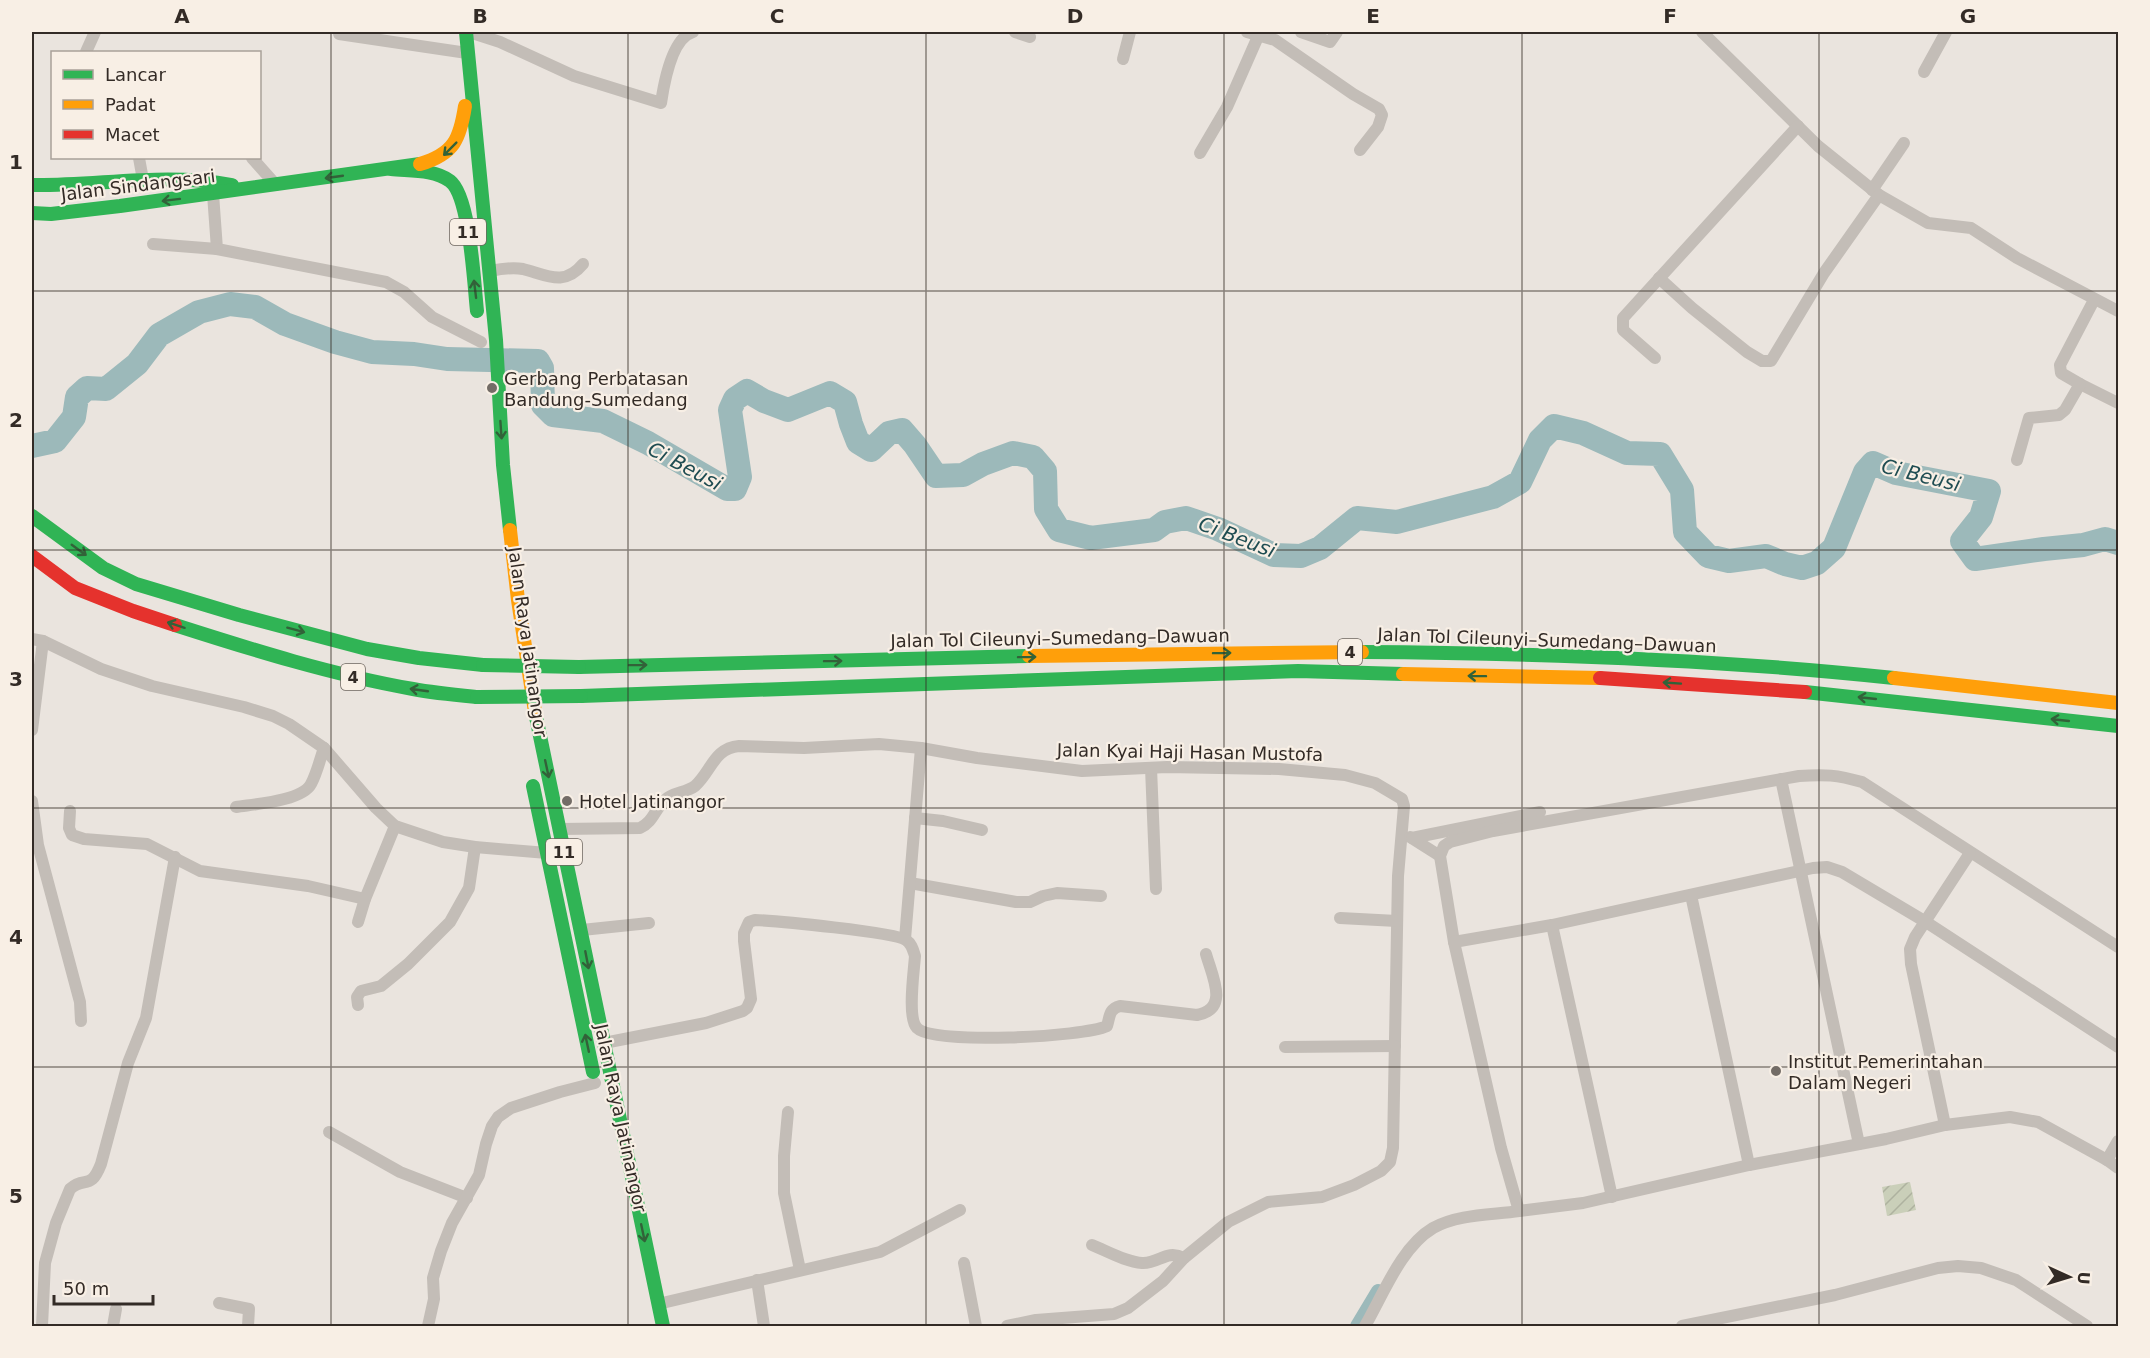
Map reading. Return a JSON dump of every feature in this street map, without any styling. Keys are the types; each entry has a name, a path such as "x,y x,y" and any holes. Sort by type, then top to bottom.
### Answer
{"highway":[{"name":"11","path":"392,169 414,166 438,158 446,154 456,143 462,128 465,103 467,32"},
{"name":"Jalan Raya Jatinangor","path":"467,53 490,271 503,465 518,600 536,718 663,1326"},
{"name":"11","path":"392,169 435,173 449,180 456,187 466,217 482,348"},
{"name":"Jalan Sindangsari","path":"32,213 74,212 392,169"},
{"path":"32,184 73,185 195,178 249,189"},
{"name":"Jalan Tol Cileunyi–Sumedang–Dawuan","path":"32,516 103,568 136,584 239,615 367,649 419,658 483,665 579,667 1297,651 1615,657 1843,672 2118,703"},
{"name":"Jalan Tol Cileunyi–Sumedang–Dawuan","path":"32,556 75,588 133,611 231,643 361,679 416,690 477,697 581,696 1321,672 1626,679 1840,695 2118,726"},
{"name":"Jalan Raya Jatinangor","path":"508,648 518,709"},
{"name":"Jalan Raya Jatinangor","path":"531,775 596,1088"}],"street":[{"path":"86,51 95,32"},
{"path":"467,32 500,42 574,76 660,103 666,73 673,56 690,32"},
{"path":"1016,32 1030,37"},
{"path":"1123,59 1130,32"},
{"path":"1301,32 1330,42 1337,32"},
{"path":"1702,32 1818,146 1876,192 1928,224 1971,228 2017,258 2118,311"},
{"path":"1924,72 1946,32"},
{"path":"1200,153 1227,107 1255,33 1275,40 1353,94 1379,109 1382,115 1378,127 1360,150"},
{"path":"339,34 467,53"},
{"path":"1655,358 1623,330 1623,318 1798,126"},
{"path":"1659,278 1747,352 1762,361 1771,361 1904,143"},
{"path":"139,159 143,180"},
{"path":"253,159 276,185"},
{"path":"213,194 217,249"},
{"path":"153,244 217,249 386,282 404,292 432,318 482,348"},
{"path":"490,271 508,268 522,269 539,275 562,278 577,272 583,264"},
{"path":"2094,300 2060,365 2061,373 2118,403"},
{"path":"2017,460 2028,418 2059,415 2065,410 2080,384"},
{"path":"32,730 38,640 100,669 152,686 244,707 290,724 324,748 395,826 443,842 548,853"},
{"name":"Jalan Kyai Haji Hasan Mustofa","path":"560,829 640,828 649,823 664,800 696,784 722,752 730,747 804,748 879,744 1082,771 1151,768 1279,769 1345,775 1375,783 1402,799 1407,834 1397,921 1394,1148 1390,1162 1381,1171 1354,1185 1322,1197 1268,1202 1227,1222 1184,1258"},
{"path":"236,807 296,796 305,791 311,785 324,748"},
{"path":"905,939 921,748"},
{"path":"1151,768 1156,889"},
{"path":"1520,1211 1501,1148 1454,942 1440,856 1444,846 1450,842 1492,831 1781,779 1835,775 1862,782 2118,947"},
{"path":"1781,779 1859,1144"},
{"path":"32,801 38,845 80,1002 81,1021"},
{"path":"70,811 69,828 72,835 84,839 147,844 200,871 308,886 365,899"},
{"path":"1407,834 1540,813"},
{"path":"915,818 943,821 982,830"},
{"path":"358,922 395,826"},
{"path":"1407,834 1440,856"},
{"path":"358,1005 357,997 361,991 381,986 408,964 450,922 470,888 475,847"},
{"path":"1945,1125 1911,964 1910,949 1915,937 1970,853"},
{"path":"42,1326 45,1263 56,1223 70,1189 74,1185 96,1177 128,1063 146,1018 175,857"},
{"path":"1454,942 1552,925 1802,870 1827,867 1842,872 1926,922 2118,1047"},
{"path":"910,883 1017,902 1029,902 1057,893 1101,896"},
{"path":"1691,895 1749,1165"},
{"path":"1340,918 1397,921"},
{"path":"604,1043 706,1023 747,1008 751,999 744,933 749,922 776,921 878,933 905,939 912,947 915,956 912,1016 915,1026 922,1033 942,1036 1047,1037 1098,1030 1107,1026 1111,1011 1120,1006 1186,1014 1204,1013 1213,1007 1217,999 1206,954"},
{"path":"582,930 649,923"},
{"path":"1552,925 1612,1197"},
{"path":"1285,1047 1395,1046"},
{"path":"428,1326 434,1299 433,1278 441,1251 452,1223 479,1175 486,1144 492,1126 498,1117 511,1108 560,1092 596,1088"},
{"path":"788,1112 784,1156 784,1193 800,1270"},
{"path":"1365,1326 1405,1255 1433,1228 1457,1220 1612,1197 1749,1165 1945,1125 2010,1117 2038,1122 2118,1168"},
{"path":"329,1132 400,1172 467,1198"},
{"path":"2107,1160 2118,1141"},
{"path":"658,1304 880,1252 960,1210"},
{"path":"1007,1326 1036,1320 1114,1314 1128,1308 1163,1281 1184,1258 1169,1254 1149,1263 1139,1263 1092,1245"},
{"path":"964,1263 976,1326"},
{"path":"1682,1326 1835,1294 1938,1268 1958,1266 1981,1268 2016,1280 2087,1326"},
{"path":"757,1280 764,1326"},
{"path":"219,1303 249,1309 248,1326"},
{"path":"112,1326 116,1309"}],"green space":[{"path":"1910,1182 1916,1210 1887,1216 1882,1187"}],"waterway":[{"name":"Ci Beusi","path":"32,446 55,441 74,417 77,397 87,388 106,389 137,364 159,335 199,312 230,304 255,307 285,324 335,342 372,352 414,354 447,359 538,361 542,368 543,405 553,415 603,421 648,443 727,489 735,489 740,477 730,410 735,399 747,391 764,401 788,410 830,393 845,402 858,442 871,450 889,433 902,430 936,476 963,475 983,464 1013,453 1033,457 1045,471 1046,509 1059,530 1091,538 1154,530 1165,522 1186,518 1218,529 1274,555 1301,556 1320,548 1357,518 1397,522 1493,497 1520,482 1540,440 1554,426 1583,433 1627,453 1660,454 1682,490 1685,532 1708,556 1729,561 1766,556 1802,568 1817,563 1834,548 1865,472 1873,463 1896,473 1989,491 1981,517 1962,541 1975,559 2083,545 2105,539 2118,543"},
{"path":"1357,1326 1378,1291"}],"traffic: fast":[{"path":"466,32 496,340 503,465 510,530"},
{"path":"32,213 51,214 120,206 420,164"},
{"path":"391,169 437,174 450,181 457,190 467,222 477,311"},
{"path":"32,185 157,180 207,181 232,185"},
{"path":"32,516 103,568 136,584 239,615 367,649 419,658 483,665"},
{"path":"175,625 263,653 353,677 445,694 477,697"},
{"path":"1362,652 1628,658 1828,671 1894,678"},
{"path":"579,667 1029,656"},
{"path":"483,665 579,667"},
{"path":"581,696 1298,671 1403,674"},
{"path":"1805,692 2118,726"},
{"path":"477,697 581,696"},
{"path":"535,712 663,1326"},
{"path":"533,786 593,1072"}],"traffic: slow":[{"path":"420,164 441,155 453,144 461,128 465,106"},
{"path":"510,530 535,712"},
{"path":"1029,656 1362,652"},
{"path":"1403,674 1600,678"},
{"path":"1894,678 2118,703"}],"traffic: jam":[{"path":"32,556 75,588 175,625"},
{"path":"1600,678 1805,692"}],"place":[{"name":"Gerbang Perbatasan Bandung-Sumedang","path":"492,388"},
{"name":"Hotel Jatinangor","path":"567,801"},
{"name":"Institut Pemerintahan Dalam Negeri","path":"1776,1071"}]}
